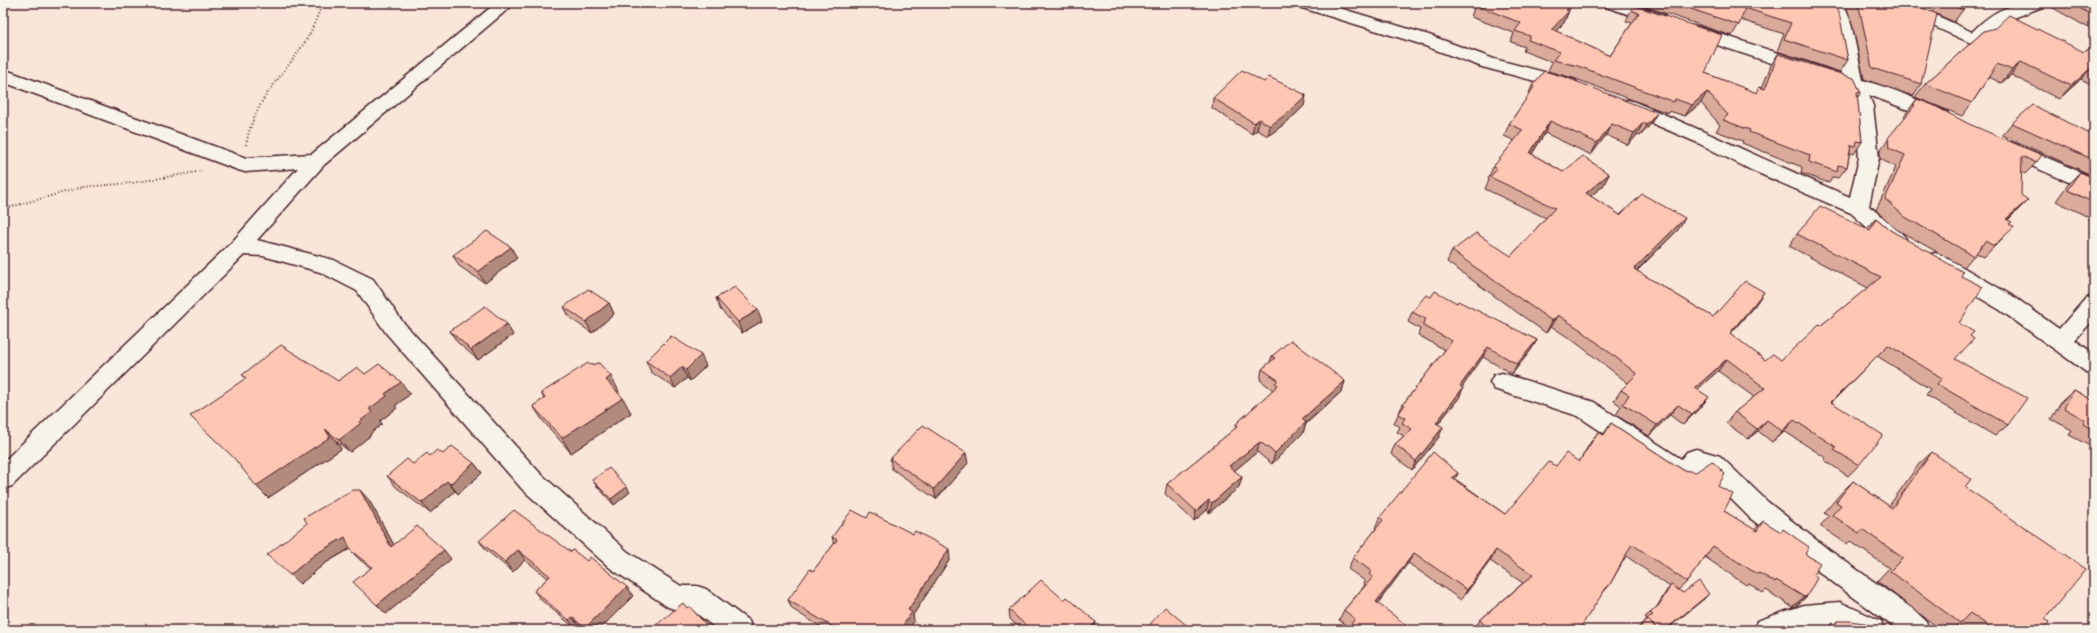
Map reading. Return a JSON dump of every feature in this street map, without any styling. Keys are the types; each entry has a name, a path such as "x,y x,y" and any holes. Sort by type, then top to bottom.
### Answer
{"street":[{"path":"3,478 239,247 317,160 506,3"},
{"path":"1305,3 1423,39 1488,63 1527,72 1587,90"},
{"path":"1612,3 1804,69 1855,84 1932,111 1953,122"},
{"path":"1835,3 1842,23 1852,77 1864,106 1869,158 1858,208"},
{"path":"1896,3 1971,38 1978,36 1995,19 2036,3"},
{"path":"3,75 245,164 317,160"},
{"path":"1608,98 1705,138 1758,165 1858,208 1888,235 2008,304 2094,366"},
{"path":"1995,142 2094,186"},
{"path":"239,247 263,248 327,266 365,285 399,333 532,481 619,560 677,598 697,598 739,630"},
{"path":"2060,341 2094,304"},
{"path":"1502,382 1528,388 1586,410 1683,473 1696,459 1711,463 1759,510 1820,558 1904,618 1916,630"},
{"path":"1768,630 1804,618 1840,615 1871,630"}],"path":[{"path":"245,164 247,133 266,92 308,36 323,3"},
{"path":"3,209 8,209 83,187 132,183 207,171"}],"building":[{"path":"1477,3 1571,4 1566,10 1569,11 1552,29 1610,56 1639,13 1631,10 1635,6 1722,35 1705,73 1757,93 1759,87 1765,89 1778,54 1854,78 1861,93 1857,92 1862,142 1857,141 1856,146 1851,145 1847,167 1838,165 1837,172 1809,162 1810,155 1749,132 1750,130 1723,120 1728,115 1707,92 1692,105 1675,99 1674,102 1578,66 1553,60 1560,52 1528,40 1530,36 1515,31 1521,23 1475,5"},
{"path":"1673,3 1836,3 1848,60 1784,39 1791,23 1745,8 1739,25"},
{"path":"1857,3 1911,3 1937,14 1921,84 1872,68"},
{"path":"1947,3 1968,3 1963,10"},
{"path":"2071,3 2094,3 2094,16"},
{"path":"2009,15 2084,52 2094,46 2094,67 2093,66 2071,86 2021,62 2012,70 1997,64 1972,103 1925,84 1984,31 1995,28"},
{"path":"1242,70 1264,82 1269,77 1306,95 1290,111 1270,126 1259,119 1254,123 1213,98"},
{"path":"1544,71 1565,77 1657,113 1647,125 1643,123 1634,133 1612,124 1597,143 1550,121 1530,153 1563,172 1583,156 1609,174 1586,193 1620,215 1642,194 1685,218 1634,269 1713,317 1745,281 1764,292 1730,333 1765,360 1773,354 1781,360 1819,325 1820,326 1881,277 1797,234 1820,206 1870,230 1876,218 1890,230 1963,272 1961,276 1983,287 1959,323 1974,332 1970,336 1974,339 1955,359 2027,398 2008,425 1937,384 1942,378 1888,345 1831,402 1883,435 1859,465 1834,450 1836,447 1794,420 1782,431 1767,420 1757,429 1735,412 1765,388 1727,359 1695,388 1709,397 1692,414 1678,405 1657,425 1623,404 1629,395 1621,390 1637,374 1581,330 1558,315 1552,321 1452,251 1476,233 1511,256 1555,208 1490,177 1497,169 1493,167 1523,130 1509,124 1534,87 1532,86"},
{"path":"1917,99 1933,105 1969,124 2042,155 2036,163 2022,156 2021,195 2028,200 2006,219 2012,222 2009,224 2014,227 1994,246 1985,241 1974,256 1905,217 1885,199 1905,155 1889,148 1888,138 1915,105 1913,105"},
{"path":"2033,105 2094,136 2094,160 2012,123"},
{"path":"2080,172 2094,178 2094,203 2067,190"},
{"path":"487,231 511,247 478,272 453,255"},
{"path":"735,287 758,310 738,322 716,298"},
{"path":"588,289 609,303 586,322 564,307"},
{"path":"1435,291 1457,303 1458,301 1537,340 1517,364 1488,347 1460,386 1463,388 1436,423 1443,427 1416,461 1395,444 1412,429 1402,423 1405,418 1398,414 1405,405 1403,404 1452,341 1422,325 1426,319 1412,312 1426,295 1431,297"},
{"path":"485,306 507,324 471,350 450,331"},
{"path":"671,336 701,355 686,370 682,367 670,378 646,361"},
{"path":"1291,340 1345,381 1302,419 1306,422 1275,453 1260,442 1229,466 1242,477 1212,503 1209,500 1196,511 1167,484 1238,426 1236,424 1278,385 1275,383 1278,380 1262,369 1275,358 1272,356"},
{"path":"281,345 338,381 357,367 365,374 379,364 401,382 385,394 387,396 369,409 372,412 359,422 361,423 339,440 325,429 330,437 256,486 234,458 190,416 246,378 242,375"},
{"path":"588,363 590,365 599,363 611,376 606,380 623,398 562,438 533,406 545,398 541,393"},
{"path":"2074,390 2094,401 2094,430 2083,424 2085,420 2064,408"},
{"path":"1611,423 1683,470 1696,472 1712,461 1725,474 1718,486 1733,494 1724,511 1757,531 1763,521 1781,532 1783,529 1809,547 1805,554 1820,563 1813,575 1817,578 1807,596 1804,597 1776,580 1775,582 1759,573 1757,574 1713,546 1687,582 1632,544 1609,586 1608,585 1580,628 1581,630 1488,630 1489,629 1480,620 1533,575 1496,550 1467,590 1414,553 1376,602 1413,630 1346,630 1355,619 1344,610 1373,577 1369,574 1371,571 1353,558 1383,520 1380,517 1433,452 1458,473 1452,478 1505,514 1549,462 1556,466 1566,453 1579,462 1598,432 1604,435"},
{"path":"923,425 966,453 934,489 890,459"},
{"path":"452,446 474,463 450,484 447,481 422,503 387,476 407,459 413,464 427,453 430,456 437,450 443,454"},
{"path":"1932,452 1971,479 1965,487 2086,569 2045,619 2049,622 2043,630 1994,630 1970,613 1960,623 1890,571 1903,558 1862,529 1859,533 1832,515 1841,505 1836,502 1853,481 1892,508"},
{"path":"609,468 627,487 611,499 592,480"},
{"path":"352,490 360,490 391,547 417,526 444,550 377,605 353,582 372,567 351,551 345,537 314,555 290,575 267,555 307,523 304,518"},
{"path":"514,510 571,552 573,550 587,561 590,557 627,587 585,628 572,617 569,620 534,591 550,576 518,550 505,562 479,541"},
{"path":"852,510 867,518 870,512 913,534 915,531 949,549 908,610 912,612 900,630 838,630 788,600 810,569 813,571 837,540 832,537"},
{"path":"1041,580 1064,600 1067,597 1096,622 1088,630 1031,630 1009,610"},
{"path":"1699,581 1709,594 1665,630 1658,630 1648,620 1646,622 1645,621 1653,615 1650,613 1659,605 1671,585 1683,593"},
{"path":"683,603 687,608 689,606 711,630 650,630"},
{"path":"1165,607 1192,630 1145,630"},
{"path":"1648,620 1658,630 1635,630"},
{"path":"1837,621 1865,623 1876,630 1827,630 1833,623 1835,625"}]}
